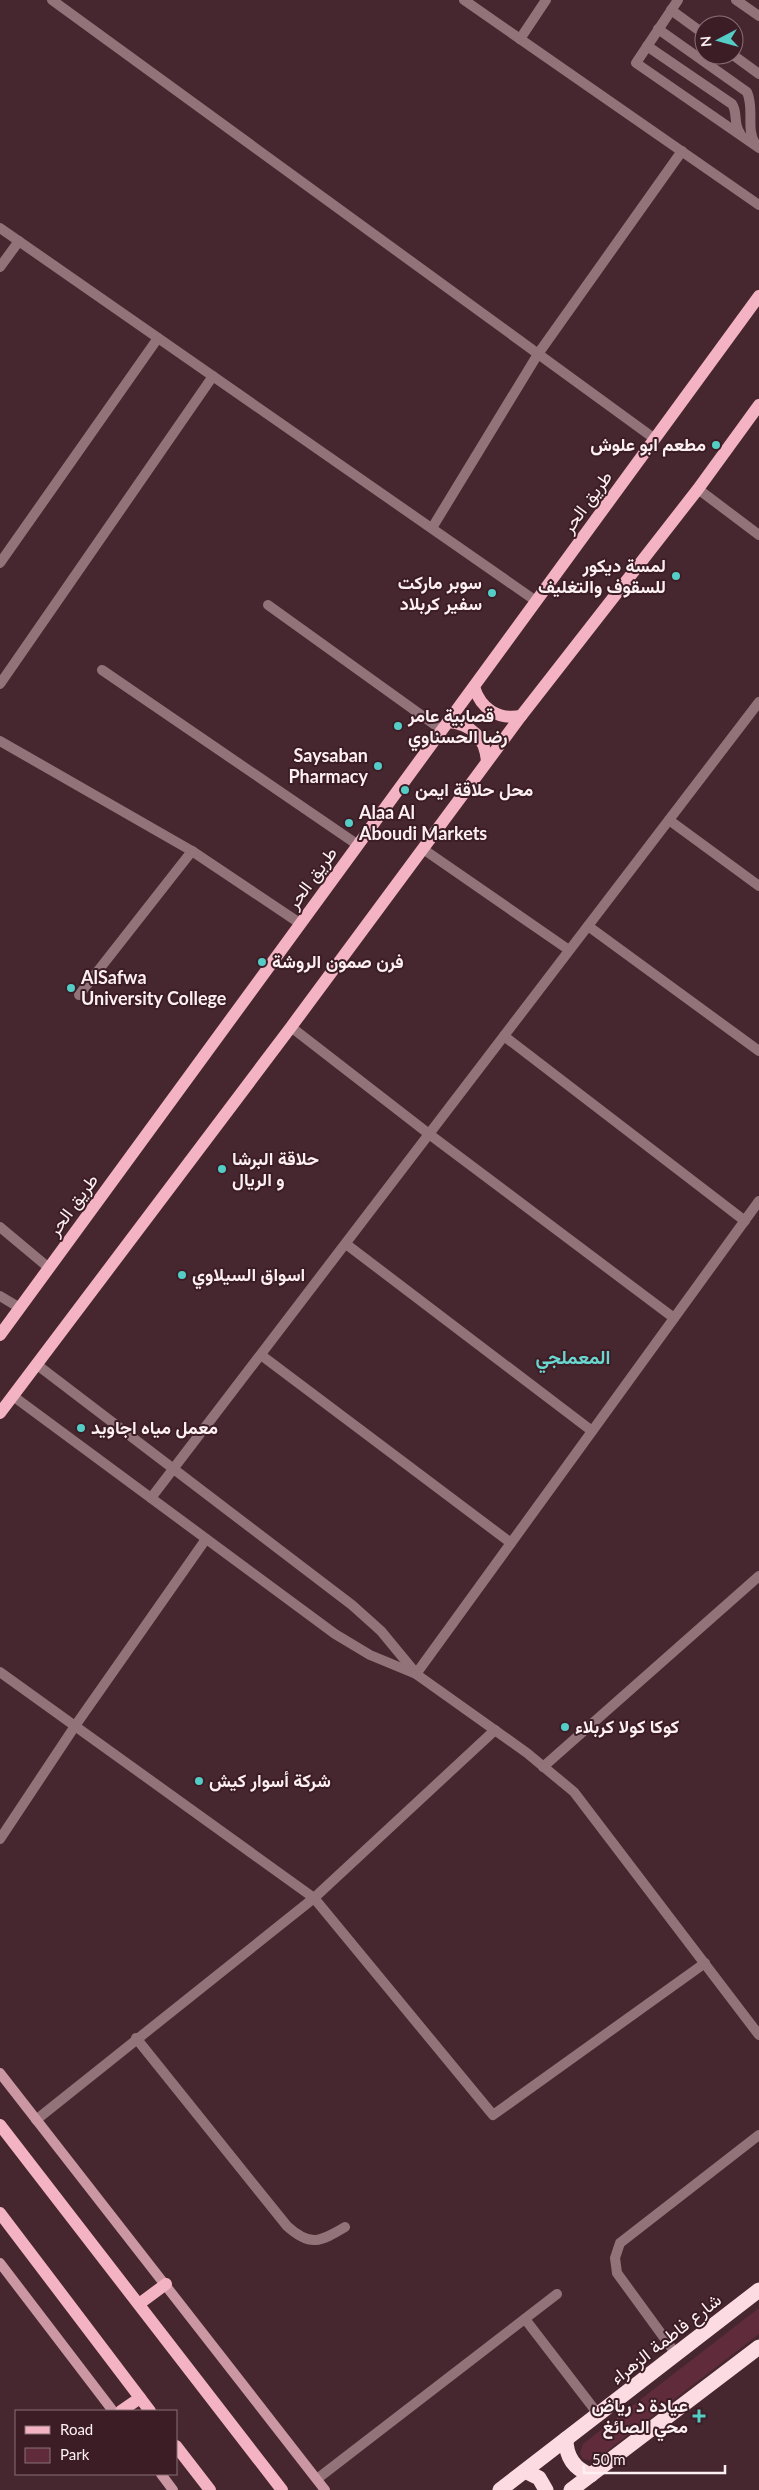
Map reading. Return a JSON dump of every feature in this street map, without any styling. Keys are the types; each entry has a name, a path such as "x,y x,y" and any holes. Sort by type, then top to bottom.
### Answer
{"highway":[{"name":"شارع فاطمة الزهراء","path":"500,2490 759,2290"},
{"path":"571,2490 759,2347"},
{"path":"566,2439 568,2455 572,2462 577,2468 591,2475"},
{"path":"525,2471 539,2478 546,2490"}],"main road":[{"name":"طريق الحر","path":"0,1335 759,296"},
{"path":"0,1413 521,716 698,489 759,405"},
{"path":"474,687 477,697 491,712 511,718 521,716"},
{"path":"445,726 458,723 477,733 483,741 487,762"},
{"path":"0,2125 282,2490"},
{"path":"0,2213 149,2410"},
{"path":"139,2304 166,2284"},
{"path":"122,2410 140,2398"},
{"path":"178,2449 210,2490"}],"street":[{"path":"52,0 654,439"},
{"path":"464,0 759,205"},
{"path":"520,39 546,0"},
{"path":"678,0 636,63 758,147"},
{"path":"736,0 759,16"},
{"path":"672,10 694,26"},
{"path":"658,29 748,92 751,108 750,133 758,147"},
{"path":"647,46 732,104 735,108 736,127 741,135"},
{"path":"744,63 759,74"},
{"path":"432,528 538,354 682,151"},
{"path":"0,228 536,601"},
{"path":"0,267 19,241"},
{"path":"0,563 158,338"},
{"path":"0,684 213,376"},
{"path":"698,489 759,535"},
{"path":"268,605 445,726"},
{"path":"102,670 358,845"},
{"path":"151,1498 759,702"},
{"path":"0,741 192,851 300,924"},
{"path":"669,820 759,886"},
{"path":"423,849 569,950"},
{"path":"79,995 192,851"},
{"path":"588,926 759,1051"},
{"path":"291,1026 429,1134 674,1318"},
{"path":"504,1036 745,1221"},
{"path":"416,1674 759,1201"},
{"path":"0,1227 49,1268"},
{"path":"346,1244 592,1431"},
{"path":"0,1296 20,1308"},
{"path":"261,1354 510,1543"},
{"path":"36,1364 367,1618 416,1674"},
{"path":"13,1396 335,1634 370,1655 416,1674 495,1730 574,1792 759,2035"},
{"path":"0,1839 75,1726 206,1539"},
{"path":"543,1767 759,1576"},
{"path":"0,1672 314,1898 493,2115 705,1963"},
{"path":"36,2120 136,2038 314,1898 495,1730"},
{"path":"136,2038 287,2226 299,2238 313,2241 346,2227"},
{"path":"0,2073 325,2490"},
{"path":"676,2354 617,2274 615,2258 620,2244 759,2135"},
{"path":"0,2263 112,2410"},
{"path":"317,2479 558,2294"},
{"path":"525,2319 598,2414"},
{"path":"162,2475 173,2490"}],"green space":[{"path":"759,2308 759,2334 594,2461 583,2459 580,2453 583,2444"}],"place":[{"name":"مطعم ابو علوش","path":"716,445"},
{"name":"لمسة ديكور للسقوف والتغليف","path":"676,576"},
{"name":"سوبر ماركت سفير كربلاد","path":"492,593"},
{"name":"قصابية عامر رضا الحسناوي","path":"398,726"},
{"name":"Saysaban Pharmacy","path":"378,766"},
{"name":"محل حلاقة ايمن","path":"405,790"},
{"name":"Alaa Al Aboudi Markets","path":"349,823"},
{"name":"فرن صمون الروشة","path":"262,962"},
{"name":"AlSafwa University College","path":"71,988"},
{"name":"حلاقة البرشا و الريال","path":"222,1169"},
{"name":"اسواق السيلاوي","path":"182,1275"},
{"name":"معمل مياه اجاويد","path":"81,1428"},
{"name":"كوكا كولا كربلاء","path":"565,1727"},
{"name":"شركة أسوار كيش","path":"199,1781"},
{"name":"عيادة د رياض محي الصائغ","path":"699,2416"}],"district":[{"name":"المعملجي","path":"573,1357"}]}
